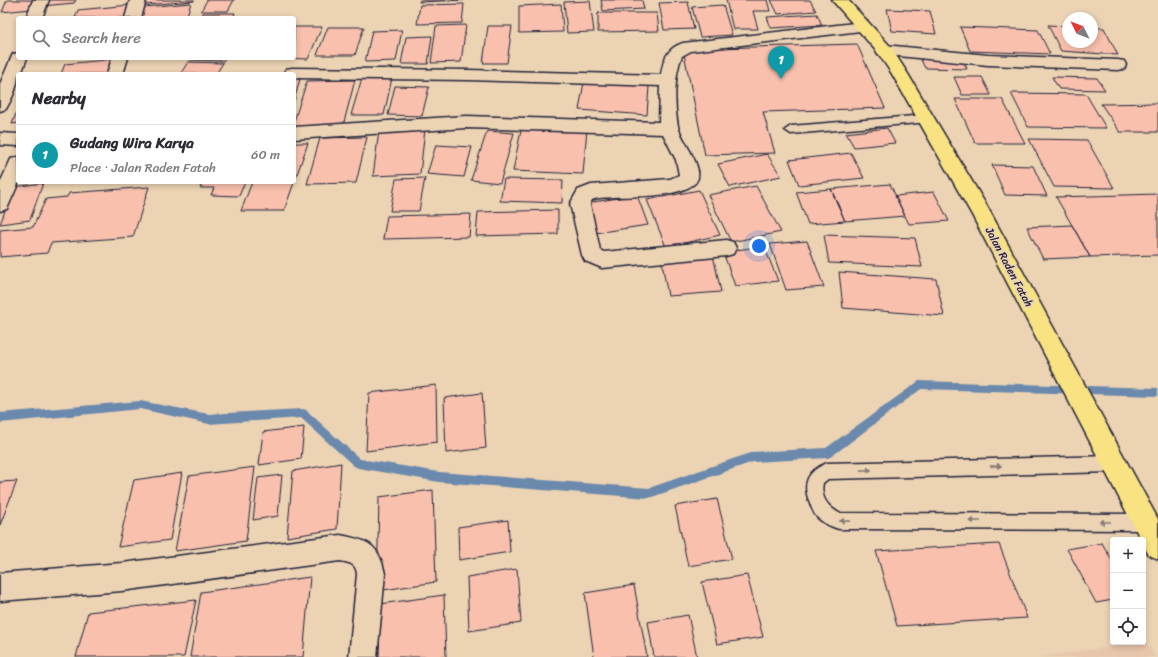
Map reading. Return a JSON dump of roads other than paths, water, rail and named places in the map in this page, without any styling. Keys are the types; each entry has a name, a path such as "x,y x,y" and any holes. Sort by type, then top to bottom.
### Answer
{"highway":[{"name":"Jalan Raden Fatah","path":"840,0 884,50 900,74 981,213 1113,464 1158,546"}],"street":[{"path":"35,16 41,0"},
{"path":"134,16 138,0"},
{"path":"726,248 602,260 592,255 590,251 580,204 585,195 591,192 673,186 688,179 688,169 669,128 668,81 674,56 682,49 689,46 863,27"},
{"path":"884,50 988,60 1118,65"},
{"path":"0,105 18,60"},
{"path":"116,72 119,60"},
{"path":"296,74 469,75 668,81"},
{"path":"296,133 466,122 669,128"},
{"path":"0,140 16,140"},
{"path":"0,204 16,168"},
{"path":"0,587 122,577 340,548 360,552 369,562 371,574 363,657"}],"lane":[{"path":"791,130 926,119"},
{"path":"1113,464 828,471 819,473 815,478 814,487 821,509 832,518 839,521 1144,522"}],"waterway":[{"path":"0,418 140,405 209,419 303,413 358,463 439,477 649,493 753,457 828,453 919,385 1158,392"}],"place":[{"name":"Gudang Wira Karya","path":"781,79"}]}
